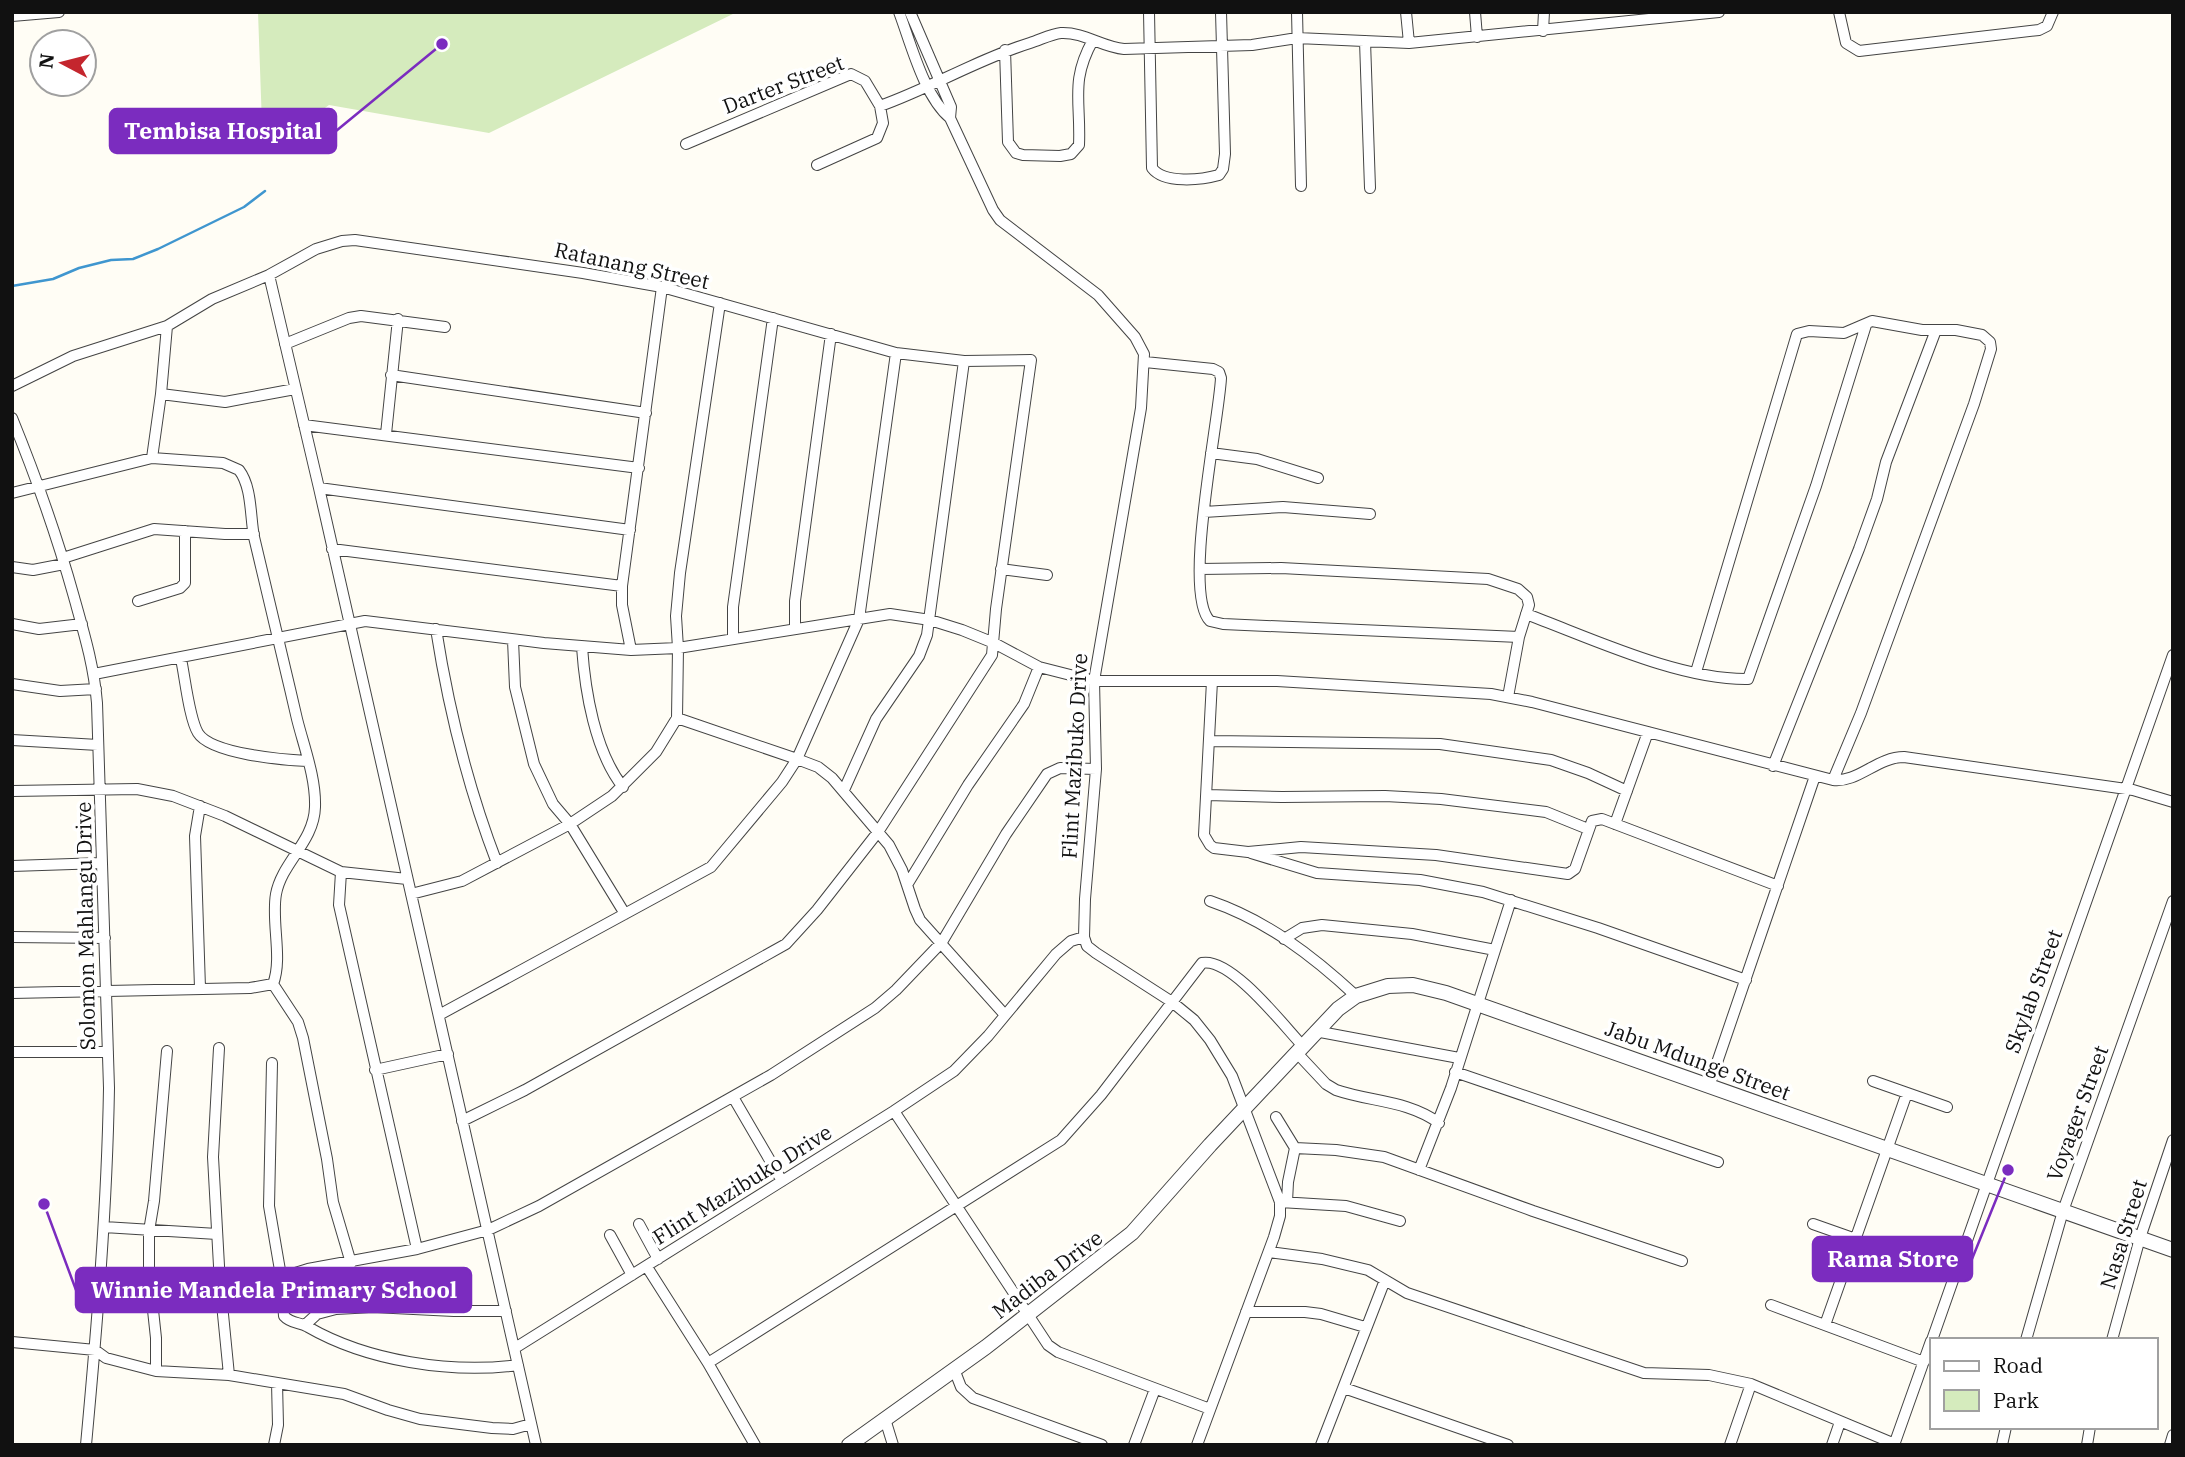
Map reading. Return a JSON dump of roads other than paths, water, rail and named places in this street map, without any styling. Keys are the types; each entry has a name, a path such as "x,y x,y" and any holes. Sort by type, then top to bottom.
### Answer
{"street":[{"path":"12,16 59,12"},
{"path":"900,12 928,86 942,111 950,118 1000,220 1098,295 1135,337 1142,348 1145,362 1205,367 1219,372 1221,379 1218,421 1211,453 1200,569 1206,618 1214,623 1519,637"},
{"path":"910,12 950,107 950,118"},
{"path":"1149,12 1152,168 1157,175 1164,178 1219,175 1223,169 1225,154 1221,12"},
{"path":"1297,12 1301,186"},
{"path":"1406,12 1409,43"},
{"path":"1475,12 1477,37"},
{"path":"1543,31 1544,12"},
{"path":"817,165 877,138 883,123 880,106 1005,50 1061,33 1094,40 1114,48 1150,50 1222,47 1297,38 1409,43 1543,31 1613,18 1719,12"},
{"path":"1839,12 1846,43 1859,51 2039,30 2047,26 2053,12"},
{"path":"1005,50 1008,142 1016,153 1023,155 1060,156 1071,154 1079,145 1079,74 1084,57 1094,40"},
{"path":"1365,41 1370,188"},
{"name":"Darter Street","path":"686,144 851,74 865,81 880,106"},
{"name":"Ratanang Street","path":"12,386 33,373 73,356 167,326 212,299 269,275 316,249 342,241 355,240 662,287 896,353 964,361 1031,360 1001,569"},
{"path":"269,275 536,1445"},
{"path":"631,650 622,606 622,586 662,287"},
{"path":"411,894 462,881 595,809 622,787 656,752 677,718 676,616 680,573 720,303"},
{"path":"285,344 349,318 361,316 445,327"},
{"path":"733,638 733,607 773,318"},
{"path":"386,433 398,319"},
{"path":"1696,672 1795,337 1800,332 1809,331 1844,333 1876,322 1982,335 1990,342 1991,349 1974,404 1870,690 1833,780"},
{"path":"1526,614 1650,659 1696,672 1745,679 1751,676 1816,486 1866,325"},
{"path":"152,458 162,394 167,326"},
{"path":"1773,766 1859,549 1877,499 1886,462 1936,330"},
{"path":"795,629 795,601 831,334"},
{"path":"439,1015 711,867 782,782 797,759 859,619 896,353"},
{"path":"844,790 876,719 919,656 930,620 964,361"},
{"name":"Flint Mazibuko Drive","path":"515,1348 954,1071 1063,947 1084,937 1096,769 1094,681 1141,408 1145,362"},
{"path":"391,375 646,413"},
{"path":"162,394 225,402 295,389"},
{"name":"Solomon Mahlangu Drive","path":"12,418 40,488 64,561 82,624 96,689 108,1052 108,1147 86,1445"},
{"path":"304,425 386,433 639,468"},
{"path":"1211,453 1257,459 1318,478"},
{"path":"12,493 152,458 223,463 239,470 246,485 254,534 314,794 314,817 308,836 283,876 275,895 276,966 273,984 298,1021 303,1038 333,1202 351,1263"},
{"path":"319,488 630,530"},
{"path":"1204,512 1283,507 1370,514"},
{"path":"12,567 33,569 64,561 154,529 254,534"},
{"path":"138,601 180,588 185,583 185,531"},
{"path":"332,549 622,586"},
{"path":"1200,569 1271,567 1488,579 1510,585 1524,593 1530,605 1519,637 1508,697"},
{"path":"462,1121 524,1090 786,944 825,900 878,832 987,663 994,643 1001,569 1047,575"},
{"path":"94,674 377,621 513,640 631,650 678,648 890,614 930,620 994,643 1039,667 1094,681 1277,681 1508,697 1833,780 1848,779 1879,762 1904,757 2125,789 2173,802"},
{"path":"12,624 39,629 82,624"},
{"path":"436,629 453,725 481,820 497,863"},
{"path":"513,640 515,687 534,764 553,804 570,824 625,914"},
{"path":"582,647 585,682 601,744 612,773 622,787"},
{"name":"Skylab Street","path":"1932,1338 2173,655"},
{"path":"181,659 195,725 204,740 262,758 307,761"},
{"path":"907,885 968,785 1024,704 1039,667"},
{"path":"1212,681 1204,835 1214,848 1248,852 1317,873 1434,882 1511,900 1746,980"},
{"path":"12,684 60,691 96,689"},
{"path":"677,718 818,767 844,790 889,845 902,870 920,920 1005,1015"},
{"path":"1615,824 1648,732"},
{"path":"12,740 98,745"},
{"path":"1210,741 1440,744 1551,760 1627,791"},
{"path":"220,1284 263,1283 308,1269 417,1249 488,1230 540,1206 771,1075 875,1008 942,942 1006,834 1047,774 1060,768 1096,769"},
{"path":"1709,1086 1815,776"},
{"path":"12,791 137,789 156,792 225,816 341,872 407,879"},
{"path":"1207,795 1430,798 1546,812 1588,829"},
{"path":"200,806 195,836 200,988"},
{"path":"1248,852 1301,848 1408,852 1568,874 1575,869 1588,829 1595,820 1602,819 1778,886"},
{"path":"12,866 102,863"},
{"path":"341,872 339,905 417,1249"},
{"path":"1419,1170 1438,1123 1511,900"},
{"path":"1210,901 1252,917 1331,973 1356,996"},
{"name":"Voyager Street","path":"2027,1338 2063,1211 2173,901"},
{"path":"1284,939 1302,928 1322,925 1412,934 1494,950"},
{"path":"12,937 105,938"},
{"path":"1084,937 1087,946 1096,953 1172,1002 1194,1020 1210,1040 1232,1076 1284,1202"},
{"path":"708,1363 1061,1140 1085,1115 1197,967 1208,962 1216,964 1258,997 1326,1084 1336,1090 1408,1106 1425,1113 1438,1123"},
{"path":"12,993 250,988 273,984"},
{"name":"Jabu Mdunge Street","path":"1244,1108 1338,1009 1356,996 1388,986 1413,985 1476,1003 2173,1250"},
{"path":"1315,1031 1460,1058"},
{"path":"219,1048 214,1157 220,1284 229,1375"},
{"path":"156,1371 149,1231 167,1051"},
{"path":"12,1052 108,1052"},
{"path":"375,1070 448,1054"},
{"path":"272,1063 269,1206 281,1276 284,1316 333,1340 417,1363 475,1369 518,1365"},
{"path":"1455,1072 1718,1162"},
{"path":"1873,1082 1947,1107"},
{"path":"1825,1325 1907,1093"},
{"path":"733,1097 782,1181"},
{"name":"Madiba Drive","path":"849,1445 1027,1315 1132,1233 1244,1108"},
{"path":"894,1111 1045,1342 1058,1352 1210,1409"},
{"path":"1197,1445 1269,1252 1284,1202 1295,1148 1276,1117"},
{"name":"Nasa Street","path":"2113,1338 2140,1238 2173,1140"},
{"path":"1295,1148 1377,1155 1682,1261"},
{"path":"1284,1202 1346,1206 1400,1221"},
{"path":"639,1224 658,1259"},
{"path":"1813,1224 1901,1255"},
{"path":"104,1227 217,1234"},
{"path":"610,1235 632,1275"},
{"path":"1269,1252 1334,1261 1368,1270 1399,1290 1644,1373 1709,1375 1751,1384 1895,1444"},
{"path":"646,1267 708,1363 755,1445"},
{"path":"1321,1445 1385,1280"},
{"path":"1771,1305 1924,1362"},
{"path":"305,1325 317,1314 336,1309 373,1307 506,1311"},
{"path":"1246,1312 1321,1314 1365,1327"},
{"path":"12,1342 95,1350 106,1358 156,1371 229,1375 344,1394 420,1419 513,1429 531,1424"},
{"name":"Skylab Street","path":"1895,1444 1930,1343"},
{"path":"954,1369 961,1387 973,1398 1102,1445"},
{"path":"274,1445 279,1409 277,1383"},
{"path":"1730,1445 1751,1384"},
{"path":"1344,1388 1508,1445"},
{"path":"1134,1445 1155,1389"},
{"path":"885,1419 893,1445"},
{"path":"1832,1445 1840,1422"},
{"path":"2171,1445 2173,1435"}],"waterway":[{"path":"12,286 53,279 79,268 111,260 133,259 244,207 265,191"}],"place":[{"name":"Tembisa Hospital","path":"442,44"},
{"name":"Rama Store","path":"2008,1170"},
{"name":"Winnie Mandela Primary School","path":"44,1204"}]}
